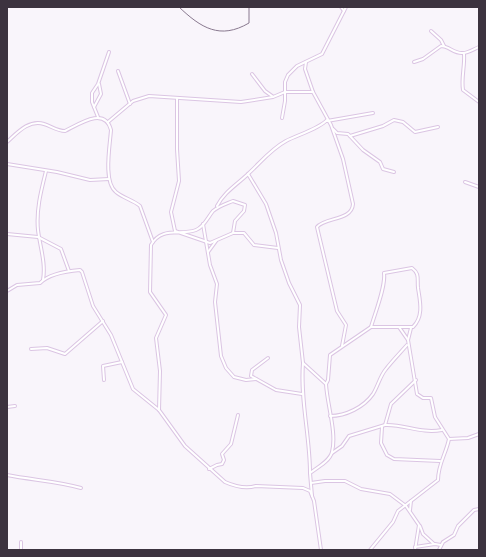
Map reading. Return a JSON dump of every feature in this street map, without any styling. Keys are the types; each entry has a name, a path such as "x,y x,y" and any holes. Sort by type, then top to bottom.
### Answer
{"street":[{"path":"341,7 344,11"},
{"path":"282,118 285,82 288,75 297,66 322,54 346,7"},
{"path":"432,31 441,40 444,46 455,52 464,54 479,47"},
{"path":"414,62 444,46"},
{"path":"110,52 99,82 92,94 94,107 98,117 108,122 111,130 109,179 115,192 140,206 153,242 150,292 166,315 156,338 160,371 159,410"},
{"path":"464,54 461,81 463,90 479,102"},
{"path":"306,62 305,69 313,92 332,128 343,159 353,207 344,216 318,225 316,231 336,299 337,311 346,325 341,347"},
{"path":"118,71 130,104"},
{"path":"252,74 264,91 273,97"},
{"path":"94,107 101,94 99,82"},
{"path":"108,122 139,98 148,96 241,102 273,97 285,92 313,92"},
{"path":"175,231 171,212 179,181 177,149 177,99"},
{"path":"217,206 220,200 230,189 269,153 285,141 320,125 327,120 373,113"},
{"path":"7,142 22,130 35,123 44,124 65,131 84,121 98,117"},
{"path":"350,136 383,126 394,120 403,122 415,132 438,127"},
{"path":"332,128 338,133 345,133 350,136 363,150 380,162 384,169 394,172"},
{"path":"7,164 23,165 90,180 109,179"},
{"path":"43,280 44,264 40,238 39,200 46,171"},
{"path":"248,174 266,204 276,233 278,248 289,283 300,305 299,324 303,363 302,394 308,439 312,496 321,550"},
{"path":"466,182 479,187"},
{"path":"153,242 162,234 175,231 196,230 203,224 208,216 218,208 233,201 244,204 245,209 235,221 233,233"},
{"path":"203,224 210,265 217,284 214,302 221,356 226,368 234,377 246,380 256,379"},
{"path":"175,231 206,242 216,240 233,233 244,233 254,245 278,248"},
{"path":"7,234 40,238 61,249 69,271"},
{"path":"208,252 216,240"},
{"path":"371,327 380,295 385,285 384,273 410,268 418,274 421,305 417,323 411,328 407,345 416,380 417,394 423,398 431,398 435,417 449,439"},
{"path":"7,291 17,285 36,284 69,271 80,270 82,272 93,306 103,321 136,393 149,401 159,410 185,446 209,470 232,485 250,488 256,486 303,488 310,491 312,496"},
{"path":"31,349 47,348 65,354 103,321"},
{"path":"398,326 408,340"},
{"path":"332,453 332,432 326,384 328,380 330,355 371,327 398,326 411,328"},
{"path":"330,416 340,415 366,403 374,393 386,369 396,355 407,345"},
{"path":"268,358 251,372 256,379 276,390 302,394"},
{"path":"104,380 103,366 122,362"},
{"path":"303,363 326,384"},
{"path":"385,425 391,404 416,380"},
{"path":"7,407 15,406"},
{"path":"209,470 217,464 222,464 224,460 222,454 231,444 238,415"},
{"path":"310,473 327,461 332,453 342,446 349,436 385,425 397,426 421,432 442,430"},
{"path":"382,427 381,443 387,455 400,459 440,461"},
{"path":"449,439 468,438 479,434"},
{"path":"370,550 393,522 398,511 438,480 440,461 446,450 449,439"},
{"path":"7,475 42,482 61,482 81,488"},
{"path":"311,483 325,481 350,482 361,489 390,494 406,506 419,525 423,534 434,544"},
{"path":"410,512 412,501"},
{"path":"439,550 441,545 454,535 458,526 474,510 479,509"},
{"path":"419,525 415,549 434,544 441,545"},
{"path":"21,542 21,550"}],"waterway":[{"path":"179,7 203,26 220,31 229,31 249,23 249,7"}]}
